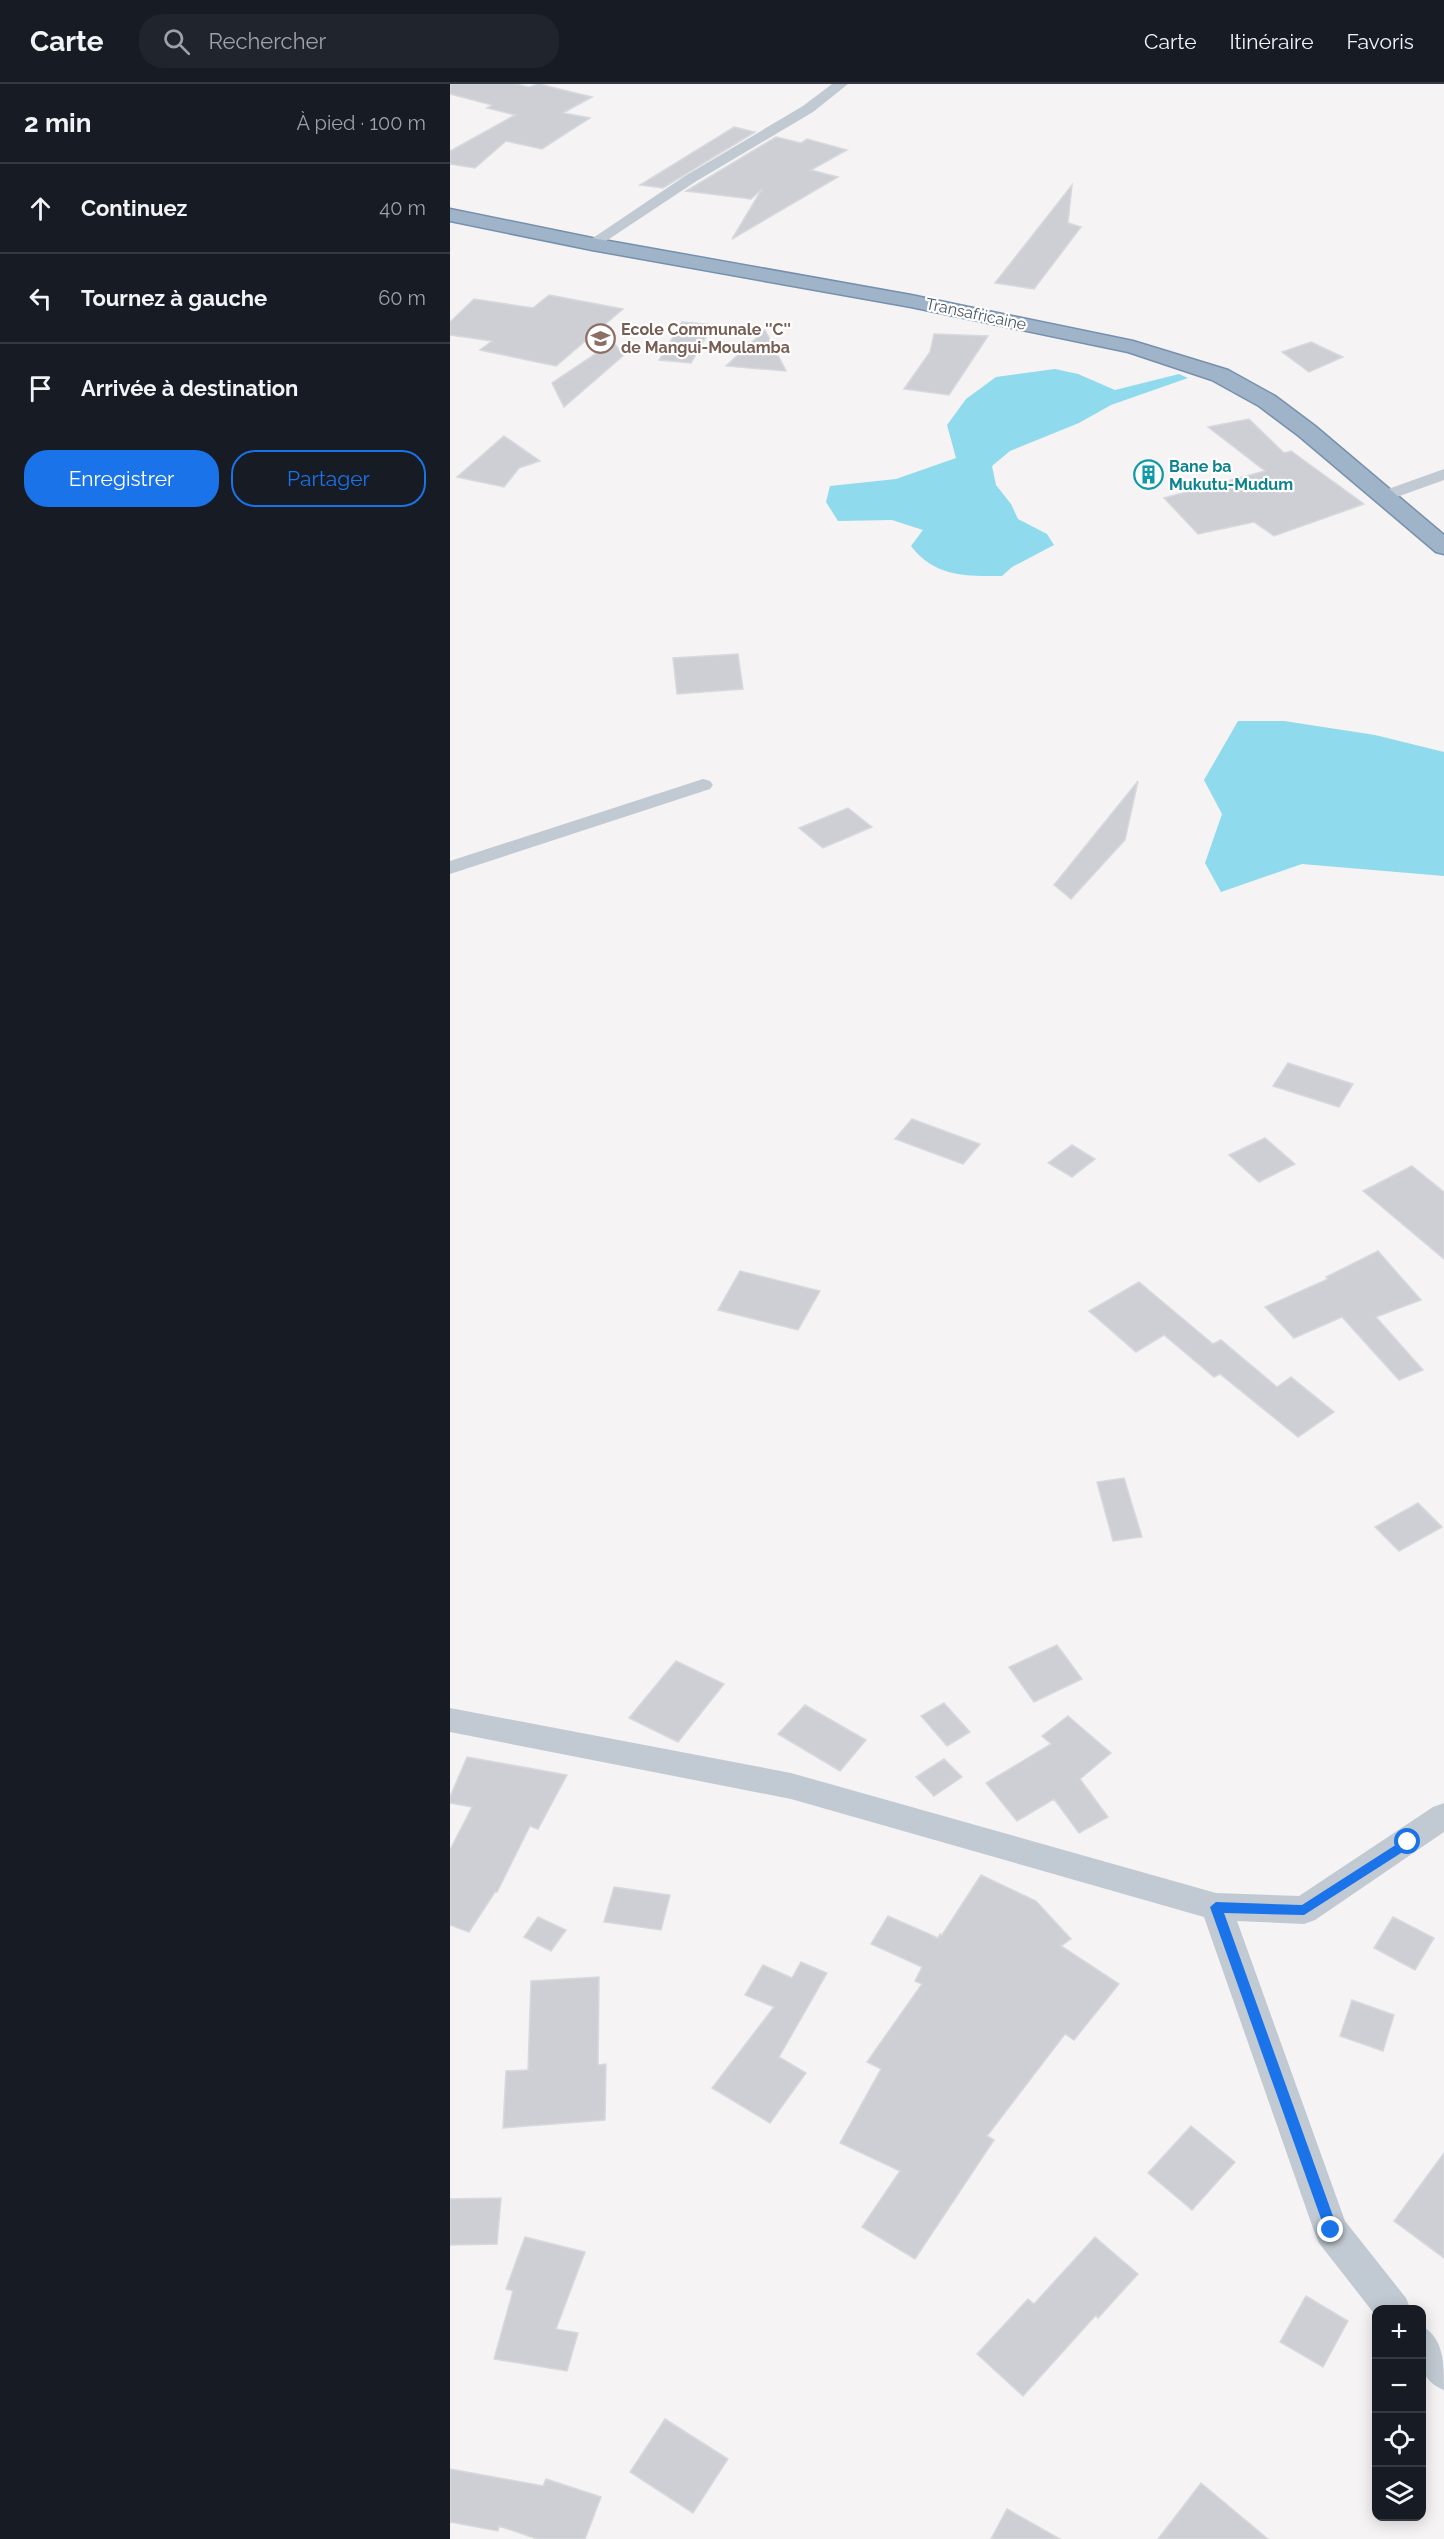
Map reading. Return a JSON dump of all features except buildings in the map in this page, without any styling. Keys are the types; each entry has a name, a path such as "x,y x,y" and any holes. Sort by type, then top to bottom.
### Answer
{"highway":[{"name":"Transafricaine","path":"450,215 592,244 911,301 1144,350 1220,375 1267,400 1444,547"}],"street":[{"path":"592,244 673,190 808,109 841,84"},
{"path":"1383,497 1444,474"},
{"path":"450,868 703,785"},
{"path":"450,1720 791,1786 1216,1907 1304,1910 1444,1816"},
{"path":"1216,1907 1331,2230 1390,2305"},
{"path":"1426,2349 1444,2372"}],"water":[{"path":"1055,369 1078,374 1115,390 1179,374 1188,378 1111,405 1079,423 1010,451 992,466 996,485 1011,504 1018,519 1047,534 1054,545 1012,567 1002,576 963,575 951,573 930,564 911,546 923,530 892,520 838,521 826,502 830,486 896,479 956,458 947,425 966,399 996,377"},
{"path":"1238,721 1284,721 1375,735 1444,752 1444,876 1302,864 1221,892 1205,863 1222,814 1204,780"}],"place":[{"name":"Ecole Communale ''C'' de Mangui-Moulamba","path":"600,338"},
{"name":"Bane ba Mukutu-Mudum","path":"1148,475"}],"route":[{"path":"1331,2230 1216,1907 1304,1910 1408,1842"}]}
